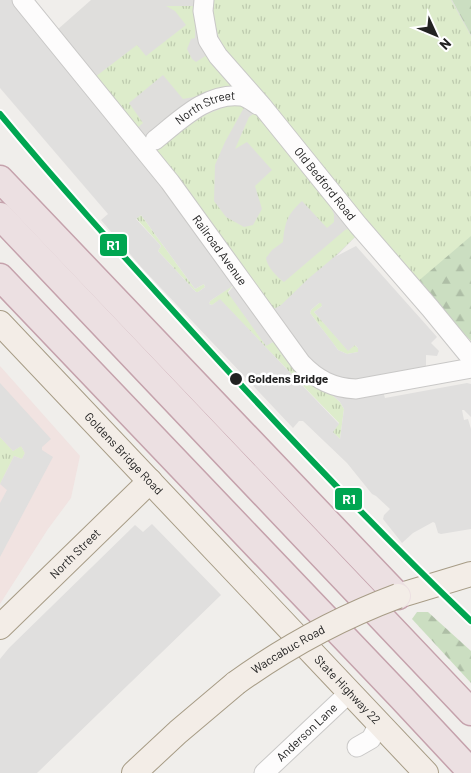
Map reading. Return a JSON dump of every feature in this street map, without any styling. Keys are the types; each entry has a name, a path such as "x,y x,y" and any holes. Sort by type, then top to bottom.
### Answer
{"highway":[{"path":"0,179 398,596"},
{"path":"0,216 471,712"},
{"path":"0,276 471,772"}],"main road":[{"name":"Goldens Bridge Road","path":"0,323 248,585"},
{"name":"North Street","path":"0,627 150,481"},
{"name":"Waccabuc Road","path":"134,773 178,732 236,683 292,645 362,610 398,596 471,574"},
{"name":"State Highway 22","path":"248,585 426,773"}],"street":[{"name":"Railroad Avenue","path":"22,0 160,169 310,373 334,386 356,388 471,368"},
{"name":"Old Bedford Road","path":"204,0 203,11 208,40 218,56 262,106 358,225 471,358"},
{"name":"North Street","path":"155,140 208,101 226,96 242,96 262,106"},
{"name":"Anderson Lane","path":"264,773 350,692"},
{"path":"357,747 371,739 379,724"}],"shaded area":[{"path":"0,0 14,0 272,310 281,305 333,258 356,246 437,337 431,343 439,351 437,356 426,355 426,367 378,375 385,398 467,383 471,384 471,417 462,410 464,420 468,419 471,429 471,529 441,534 438,533 433,522 413,533 402,543 383,519 390,509 372,494 347,463 303,421 299,421 293,428 142,268 101,220 108,214 0,88","holes":["141,215 195,289 204,284 205,287 196,292 158,251 161,246 136,219","234,285 228,293 266,346 275,342 301,376 318,389 331,394 340,402 344,409 340,439 333,432 339,424 220,299 212,305 209,304 210,301","321,303 322,306 314,312 348,351 355,345 358,348 358,352 347,354 338,350 310,313 311,310"]},
{"path":"91,0 452,0 471,34 471,237 416,283 357,235 274,321 57,30"},
{"path":"0,366 80,456 71,498 48,529 0,604"},
{"path":"0,383 51,439 42,447 42,450 53,457 0,557 0,503 7,490 0,484 14,456 22,459 25,453 21,446 13,451 0,437"},
{"path":"152,524 221,595 37,773 0,773 0,659 135,525 143,532"}],"green space":[{"path":"213,0 451,0 471,36 471,238 420,282 331,181 224,50 214,25"},
{"path":"452,0 471,0 471,35"},
{"path":"166,6 196,6 195,38 191,39 187,49 192,59 196,62 207,55 237,89 183,99 163,75 129,103 143,123 137,128 95,77 137,45 146,56 186,25 175,11"},
{"path":"233,104 246,104 225,142 215,165 214,201 226,217 244,227 253,225 262,209 255,186 272,170 247,142 235,149 249,117 256,112 326,198 334,214 334,222 327,228 302,201 297,206 288,219 283,242 272,250 266,258 268,265 275,275 284,282 345,230 350,228 357,235 276,313 156,151 180,131 207,114"},
{"path":"141,215 195,289 204,284 205,287 196,292 158,251 161,246 136,218"},
{"path":"471,236 471,341 416,283"},
{"path":"233,285 228,292 266,345 275,342 301,376 331,394 340,402 344,409 340,439 332,432 339,423 220,300 212,305 209,304 210,301"},
{"path":"319,303 322,303 322,306 314,312 348,350 355,345 358,348 358,352 347,354 338,350 310,313"},
{"path":"0,437 13,451 21,446 25,453 22,459 14,456 0,484"},
{"path":"417,612 428,612 471,651 471,683 412,619"}],"transit line":[{"name":"R1","path":"0,114 87,216 321,471 471,621"}],"place":[{"name":"Goldens Bridge","path":"236,379"}]}
